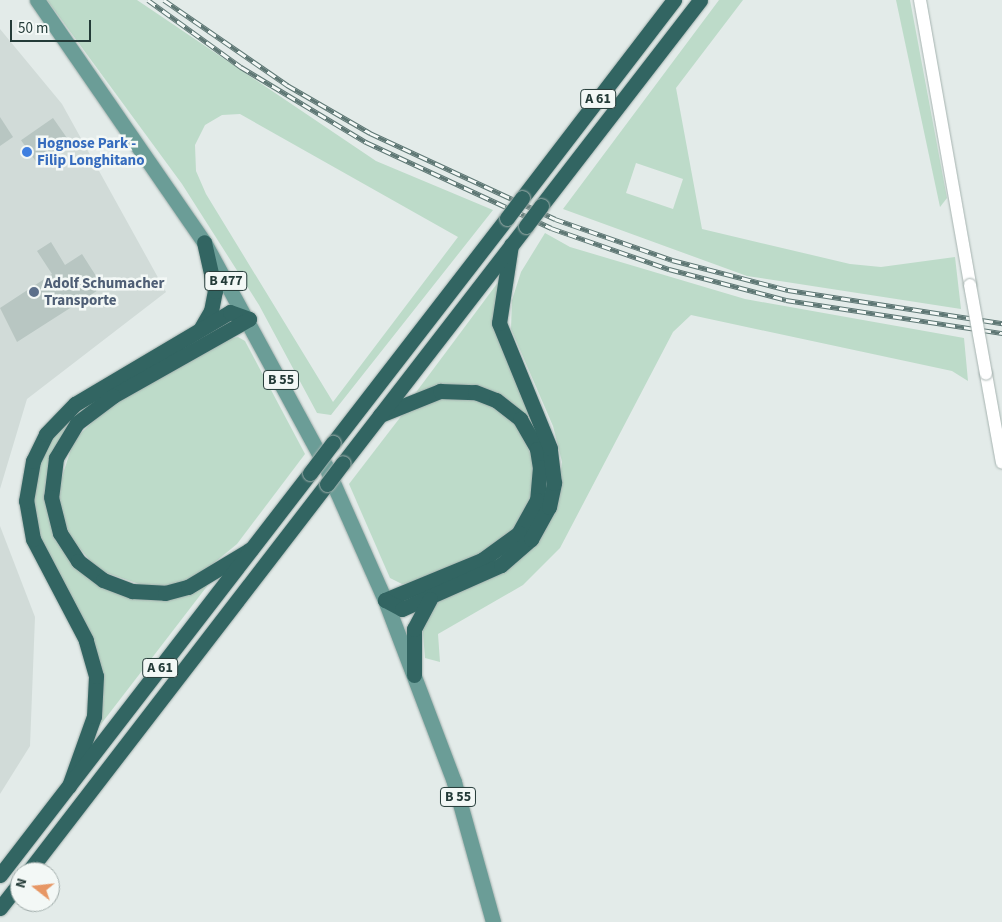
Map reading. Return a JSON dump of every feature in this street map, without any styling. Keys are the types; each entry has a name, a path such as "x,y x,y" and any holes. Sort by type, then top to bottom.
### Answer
{"highway":[{"name":"A 61","path":"0,875 674,0"},
{"name":"A 61","path":"36,862 700,0"},
{"path":"199,330 211,311 215,291 204,242"},
{"path":"385,600 402,609 430,599 514,555 538,530 552,495 550,448 499,323 511,244"},
{"path":"69,786 94,716 96,676 86,640 33,539 26,501 33,461 46,434 75,404 230,312 249,319"},
{"path":"249,319 82,418 56,458 51,497 60,533 78,561 102,580 132,591 165,592 188,587 251,549"},
{"path":"380,415 440,391 485,396 505,406 526,428 537,449 540,477 532,513 504,547 385,600"},
{"path":"414,675 414,629 430,599"},
{"path":"0,908 10,895"}],"main road":[{"name":"B 477","path":"36,0 204,242 249,319"},
{"name":"B 55","path":"249,319 326,466 385,600 454,782 493,922"}],"street":[{"path":"920,0 1002,463"}],"shaded area":[{"path":"0,29 62,104 166,292 27,399 0,489"},
{"path":"0,526 35,617 30,746 0,794"}],"green space":[{"path":"47,0 137,0 376,161 493,210 331,415 317,413 259,305 182,184","holes":["240,114 458,237 333,402 206,194 196,171 195,145 205,125 222,115"]},
{"path":"719,0 743,0 676,88 702,229 850,264 881,267 955,257 961,309 747,276 563,209","holes":["636,163 683,179 673,209 626,193"]},
{"path":"896,0 910,0 947,198 940,207"},
{"path":"545,233 570,247 745,299 964,338 968,381 952,371 691,315 673,332 560,548 523,585 438,634 440,662 425,658 422,621 436,602 491,575 558,495 562,462 553,426 511,329 512,300 521,272"},
{"path":"499,281 494,314 497,331 540,429 549,462 548,497 534,527 507,556 430,594 428,589 506,551 534,520 541,503 544,465 539,443 511,404 462,386 414,395"},
{"path":"238,337 245,341 305,454 237,544 198,576 174,585 145,586 98,570 71,538 61,512 59,486 74,440 112,403 226,339"},
{"path":"112,389 48,469 67,556 88,579 130,598 158,600 208,585 98,728 100,677 42,551 30,502 39,452 72,411"},
{"path":"435,398 482,399 511,416 532,456 534,493 523,518 496,547 414,583 402,584 390,578 349,484 402,415"}],"building":[{"path":"0,117 13,137 0,146"},
{"path":"53,118 71,144 39,167 21,140"},
{"path":"51,242 65,265 82,254 103,287 17,342 0,308 52,274 37,251"}],"railway":[{"path":"148,0 241,67 366,142 551,228 669,269 786,300 1002,333"},
{"path":"164,0 287,85 370,133 555,219 672,260 788,290 1002,323"}],"place":[{"name":"Hognose Park - Filip Longhitano","path":"27,152"},
{"name":"Adolf Schumacher Transporte","path":"34,292"}]}
